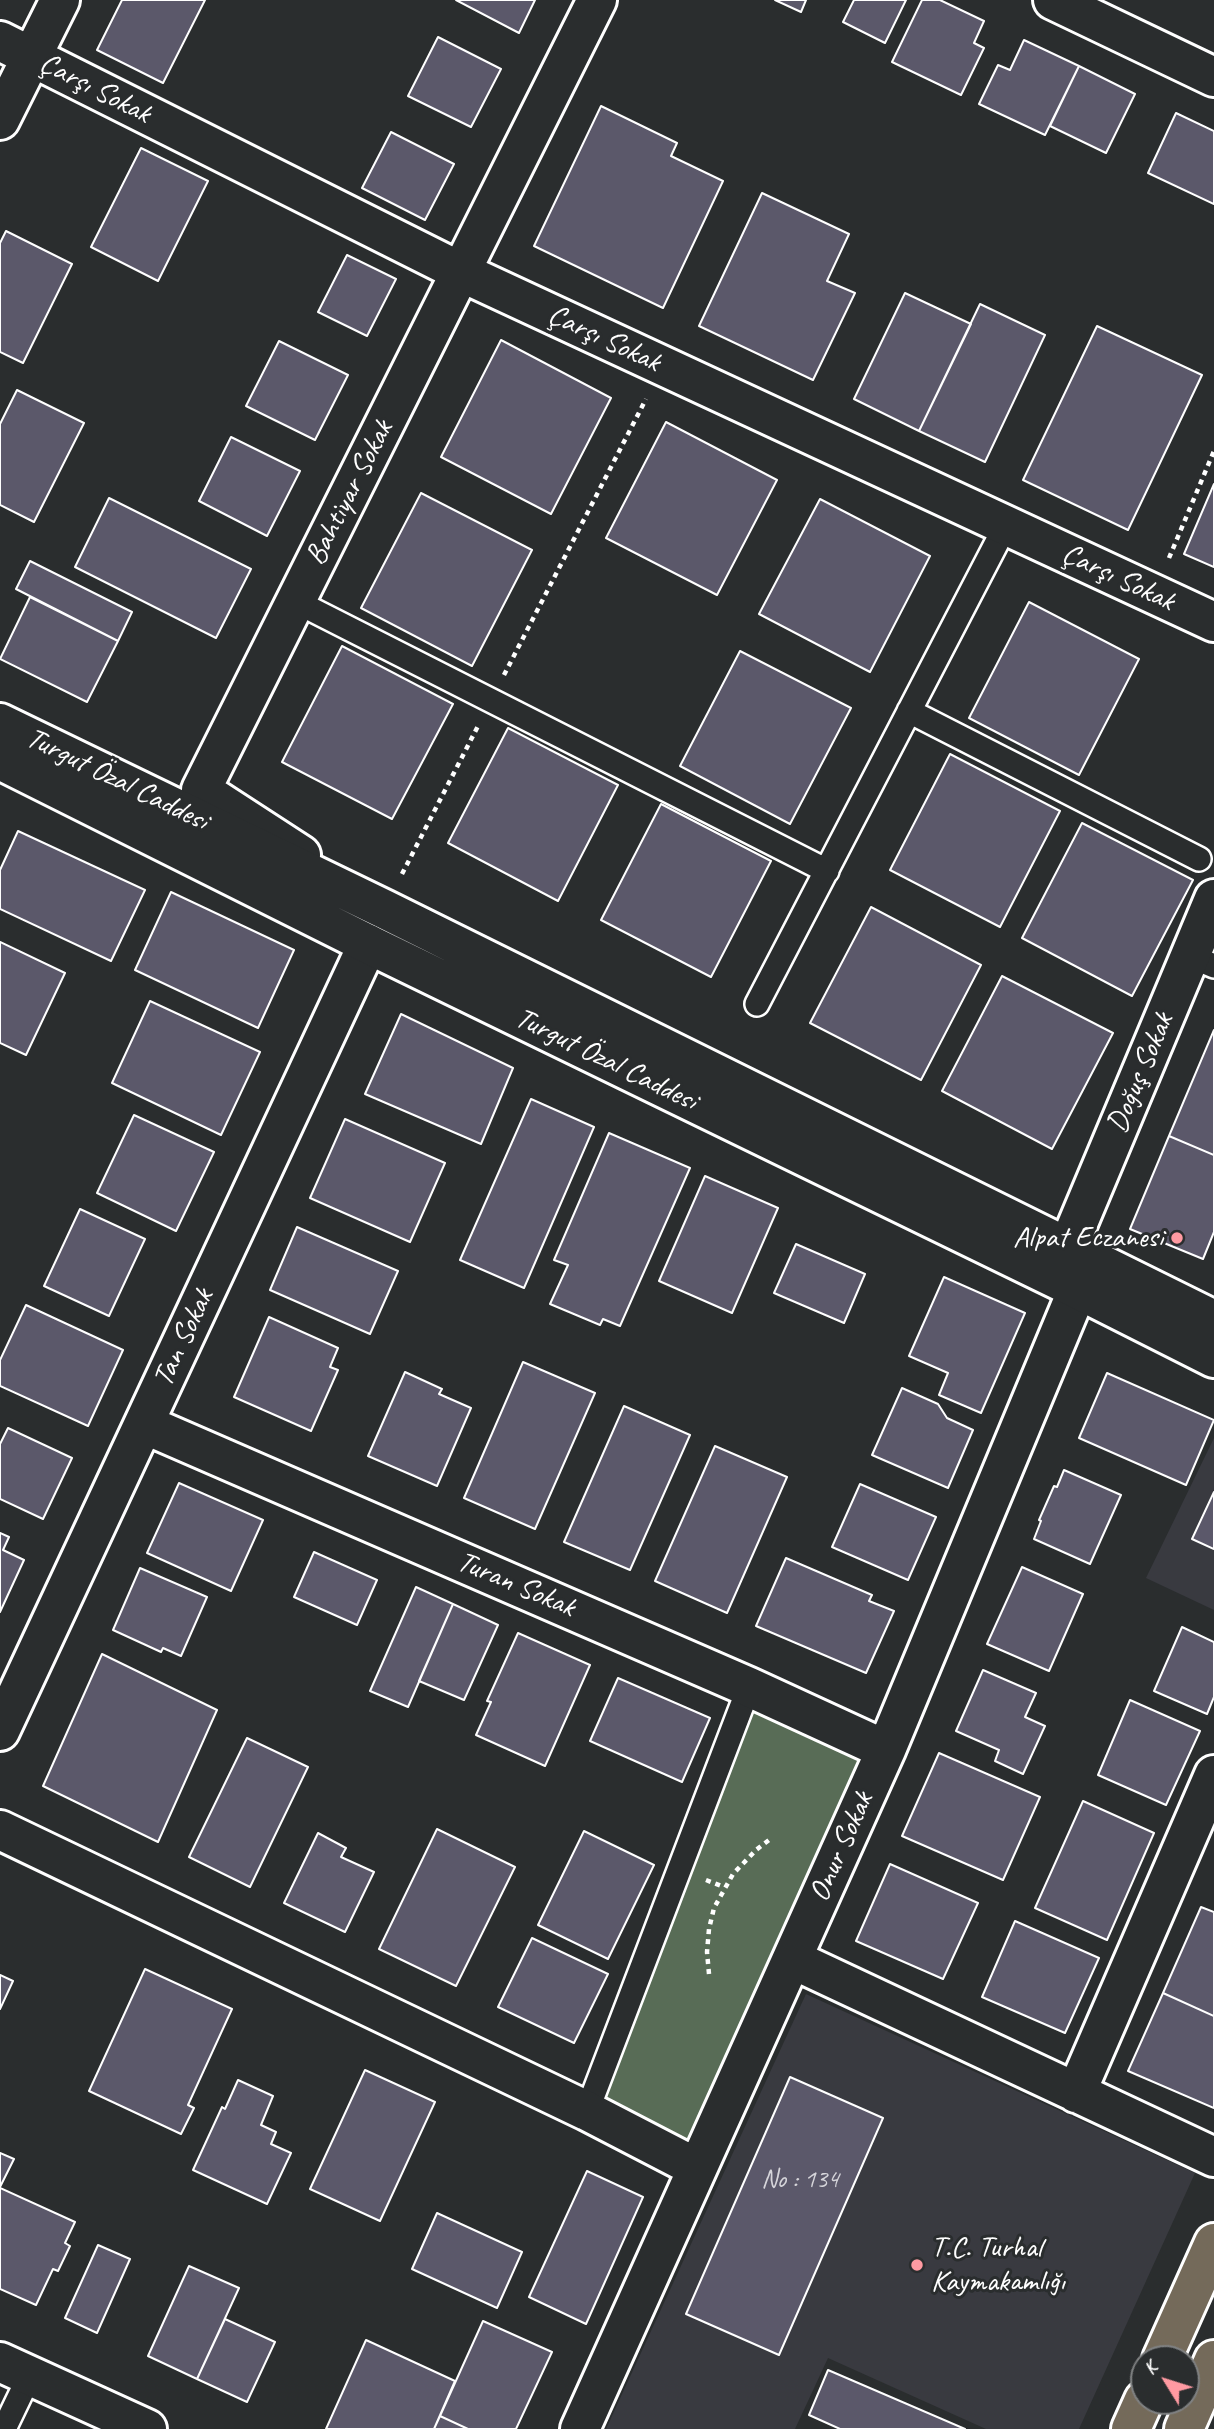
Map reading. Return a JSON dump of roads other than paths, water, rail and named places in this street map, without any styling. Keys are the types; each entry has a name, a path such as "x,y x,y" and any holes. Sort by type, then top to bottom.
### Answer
{"highway":[{"path":"1168,2345 1214,2243"},
{"path":"1184,2429 1214,2360"}],"street":[{"path":"0,120 16,49 60,0"},
{"name":"Bahtiyar Sokak","path":"384,909 201,790 597,0"},
{"path":"1053,0 1214,77"},
{"name":"Çarşı Sokak","path":"16,49 461,272 1214,622"},
{"name":"Turgut Özal Caddesi","path":"2,737 384,909 1079,1265 1214,1358"},
{"name":"Turgut Özal Caddesi","path":"2,737 368,944 1079,1265 1214,1320"},
{"name":"Doğuş Sokak","path":"1079,1265 1202,961 1214,900"},
{"name":"Tan Sokak","path":"0,1731 368,944"},
{"name":"Onur Sokak","path":"580,2429 886,1750 1079,1265"},
{"name":"Turan Sokak","path":"144,1424 749,1687 886,1750"},
{"path":"1076,2092 1214,1775"},
{"path":"0,1830 587,2110 697,2168"},
{"path":"792,1959 1214,2157"},
{"path":"15,2368 147,2429"}],"lane":[{"path":"757,1004 1006,525"},
{"path":"295,601 827,871"},
{"path":"909,712 1199,859"},
{"path":"587,2110 749,1687"},
{"path":"4,2429 15,2368"}],"place":[{"name":"Alpat Eczanesi","path":"1177,1238"},
{"name":"T.C. Turhal Kaymakamlığı","path":"917,2265"}]}
